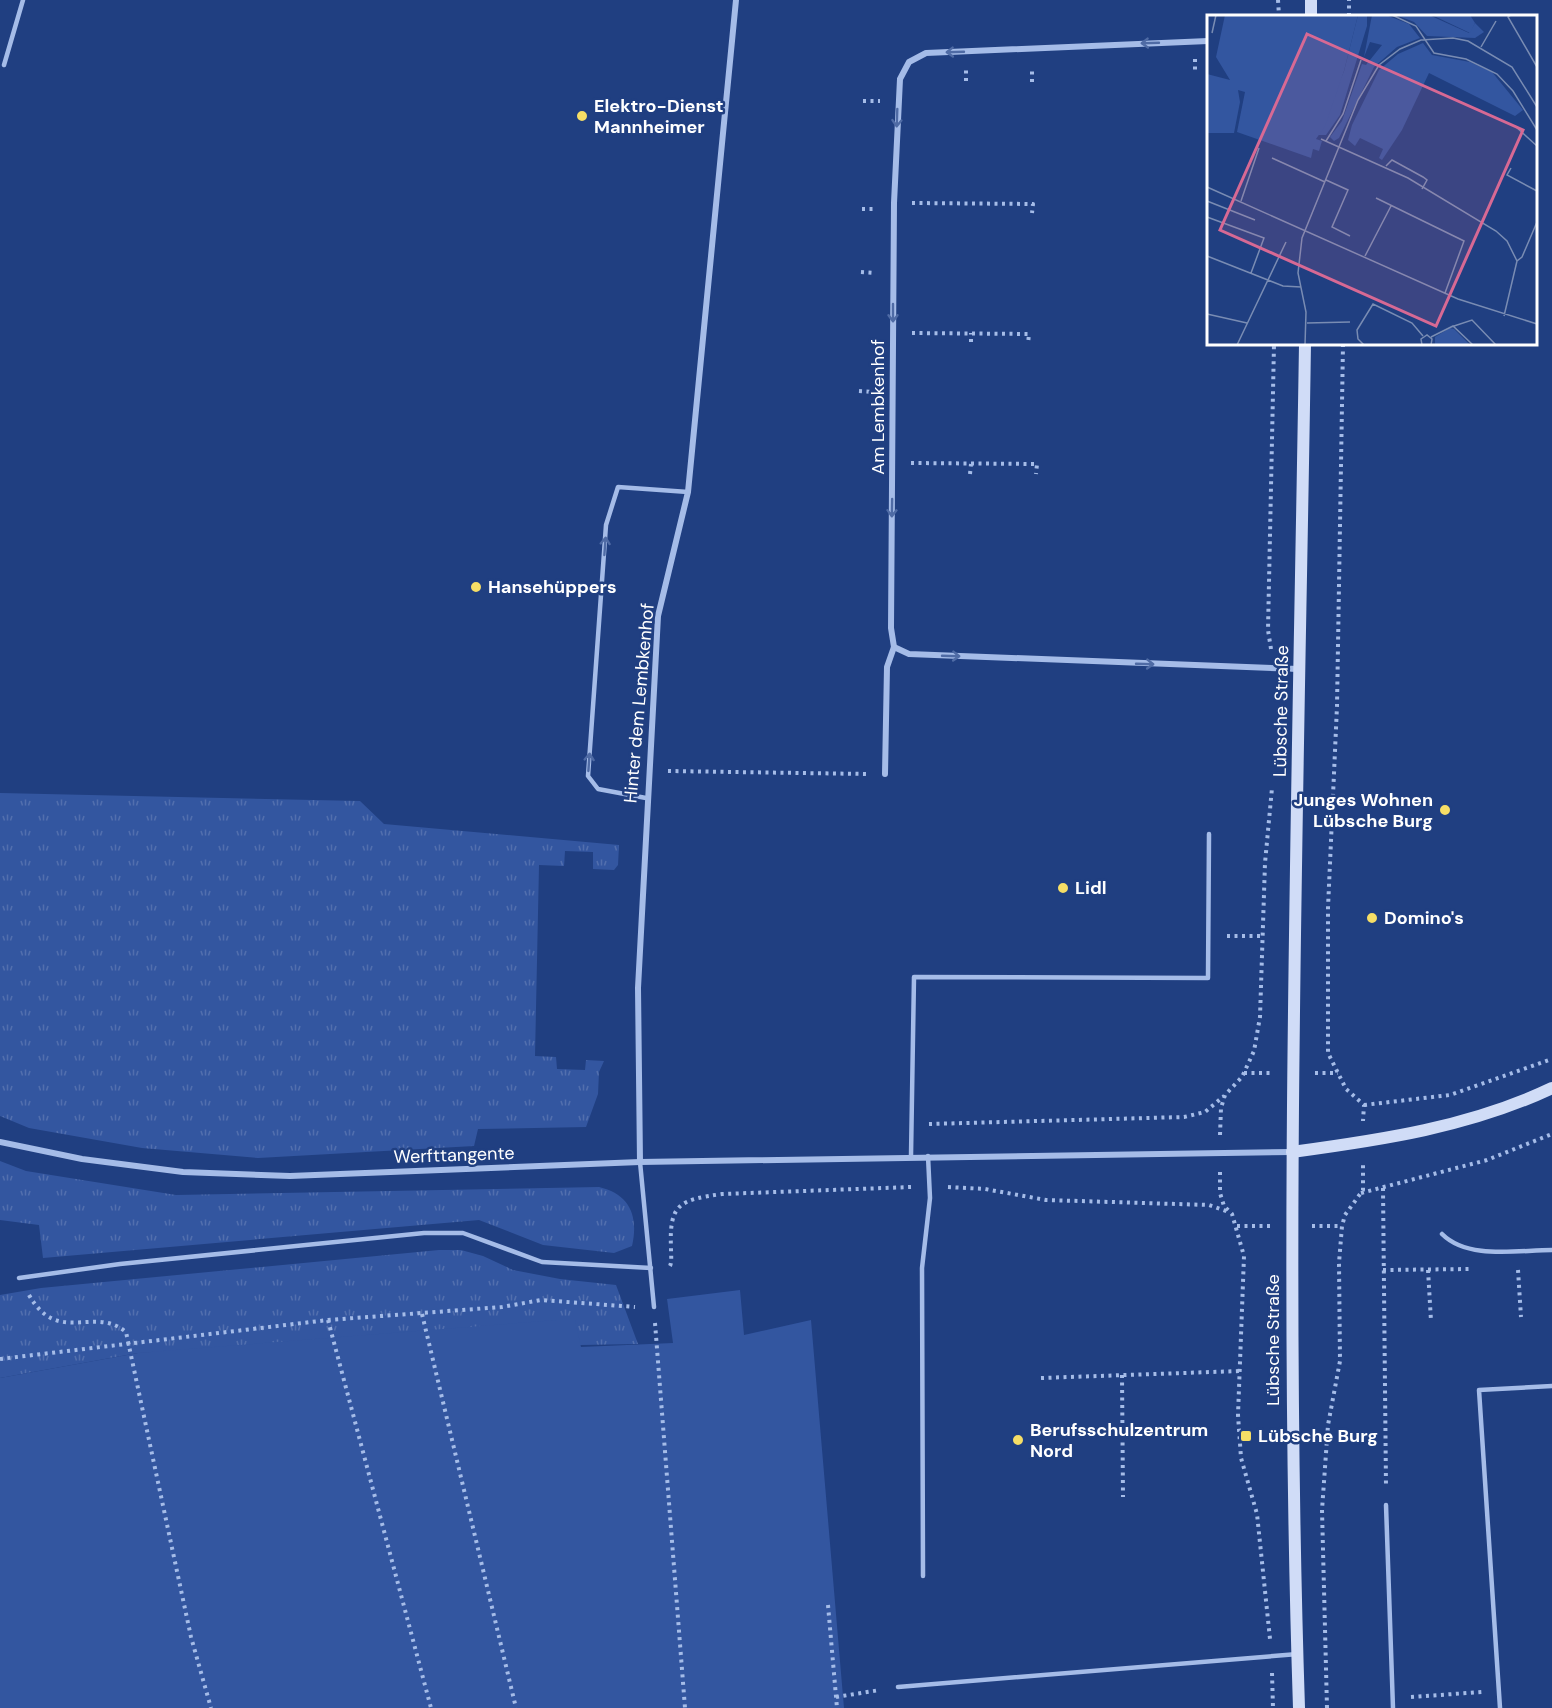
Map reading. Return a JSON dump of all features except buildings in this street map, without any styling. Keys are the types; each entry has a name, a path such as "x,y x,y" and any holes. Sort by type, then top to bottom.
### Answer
{"street":[{"name":"Hinter dem Lembkenhof","path":"640,1162 638,988 646,798 658,616 688,492 736,0"},
{"name":"Am Lembkenhof","path":"885,774 887,667 894,647 891,628 894,203 897,100 900,79 909,62 926,53 1207,41"},
{"name":"Lübsche Straße","path":"1299,1708 1291,1340 1305,345"},
{"path":"894,647 909,654 1300,669"},
{"path":"911,1156 1292,1152 1363,1142 1449,1125 1552,1088"},
{"name":"Werfttangente","path":"0,1142 82,1159 183,1172 290,1176 640,1162 911,1156"}],"lane":[{"path":"4,65 23,0"},
{"path":"646,798 598,789 588,776 606,525 618,487 688,492"},
{"path":"911,1156 914,977 1208,978 1209,834"},
{"path":"923,1576 922,1268 930,1198 927,1155"},
{"path":"640,1162 654,1307"},
{"path":"20,1278 120,1264 424,1233 463,1233 542,1262 651,1268"},
{"path":"1442,1234 1451,1243 1476,1250 1552,1250"},
{"path":"1500,1708 1479,1390 1552,1386"},
{"path":"1386,1505 1393,1708"},
{"path":"898,1687 1298,1654"}],"path":[{"path":"1278,0 1279,15"},
{"path":"894,203 1033,204 1032,213"},
{"path":"965,212 966,204"},
{"path":"893,333 1029,334 1028,344"},
{"path":"971,333 971,342"},
{"path":"1273,669 1268,630 1274,345"},
{"path":"1343,345 1337,706 1328,908 1328,1053 1346,1089 1364,1105 1450,1095 1552,1059"},
{"path":"892,462 1037,464 1036,474"},
{"path":"970,474 971,464"},
{"path":"649,771 885,774"},
{"path":"913,1124 1184,1117 1205,1112 1225,1095 1242,1077 1254,1051 1260,1017 1265,863 1273,781"},
{"path":"1208,936 1263,936"},
{"path":"1225,1095 1221,1108 1220,1193 1224,1206 1232,1214 1244,1256 1240,1458 1257,1514 1266,1577 1274,1708"},
{"path":"1327,1708 1322,1510 1328,1425 1340,1361 1338,1263 1345,1215 1363,1190 1364,1105"},
{"path":"1360,1193 1486,1160 1552,1134"},
{"path":"1383,1188 1386,1505"},
{"path":"1518,1269 1521,1317"},
{"path":"1428,1270 1431,1321"},
{"path":"20,1278 36,1308 47,1318 117,1324 126,1332 191,1637 211,1708"},
{"path":"0,1359 328,1320 502,1307 541,1300 654,1307 685,1708"},
{"path":"422,1314 516,1708"},
{"path":"328,1320 431,1708"},
{"path":"1041,1378 1240,1371"},
{"path":"1122,1376 1123,1497"},
{"path":"828,1605 837,1708"},
{"path":"837,1696 898,1687"},
{"path":"1393,1699 1499,1691"}],"green space":[{"path":"0,793 360,801 384,824 619,845 618,865 614,870 593,869 593,852 565,851 564,866 539,865 535,1056 556,1057 557,1069 585,1070 586,1060 604,1061 599,1072 598,1094 586,1127 478,1129 474,1146 258,1158 142,1148 29,1128 0,1116"},
{"path":"0,1161 26,1171 176,1195 599,1187 618,1195 624,1201 633,1216 634,1235 632,1246 614,1253 543,1245 479,1220 43,1258 39,1225 0,1220"},
{"path":"439,1250 461,1250 483,1256 513,1270 560,1279 616,1285 638,1344 138,1353 0,1378 0,1295 41,1288"},
{"path":"740,1290 744,1335 811,1320 844,1708 0,1708 0,1378 138,1353 557,1320 575,1320 581,1347 673,1343 667,1299"}],"place":[{"name":"Elektro-Dienst Mannheimer","path":"582,116"},
{"name":"Hansehüppers","path":"476,587"},
{"name":"Junges Wohnen Lübsche Burg","path":"1445,810"},
{"name":"Lidl","path":"1063,888"},
{"name":"Domino's","path":"1372,918"},
{"name":"Lübsche Burg","path":"1246,1436"},
{"name":"Berufsschulzentrum Nord","path":"1018,1440"}]}
